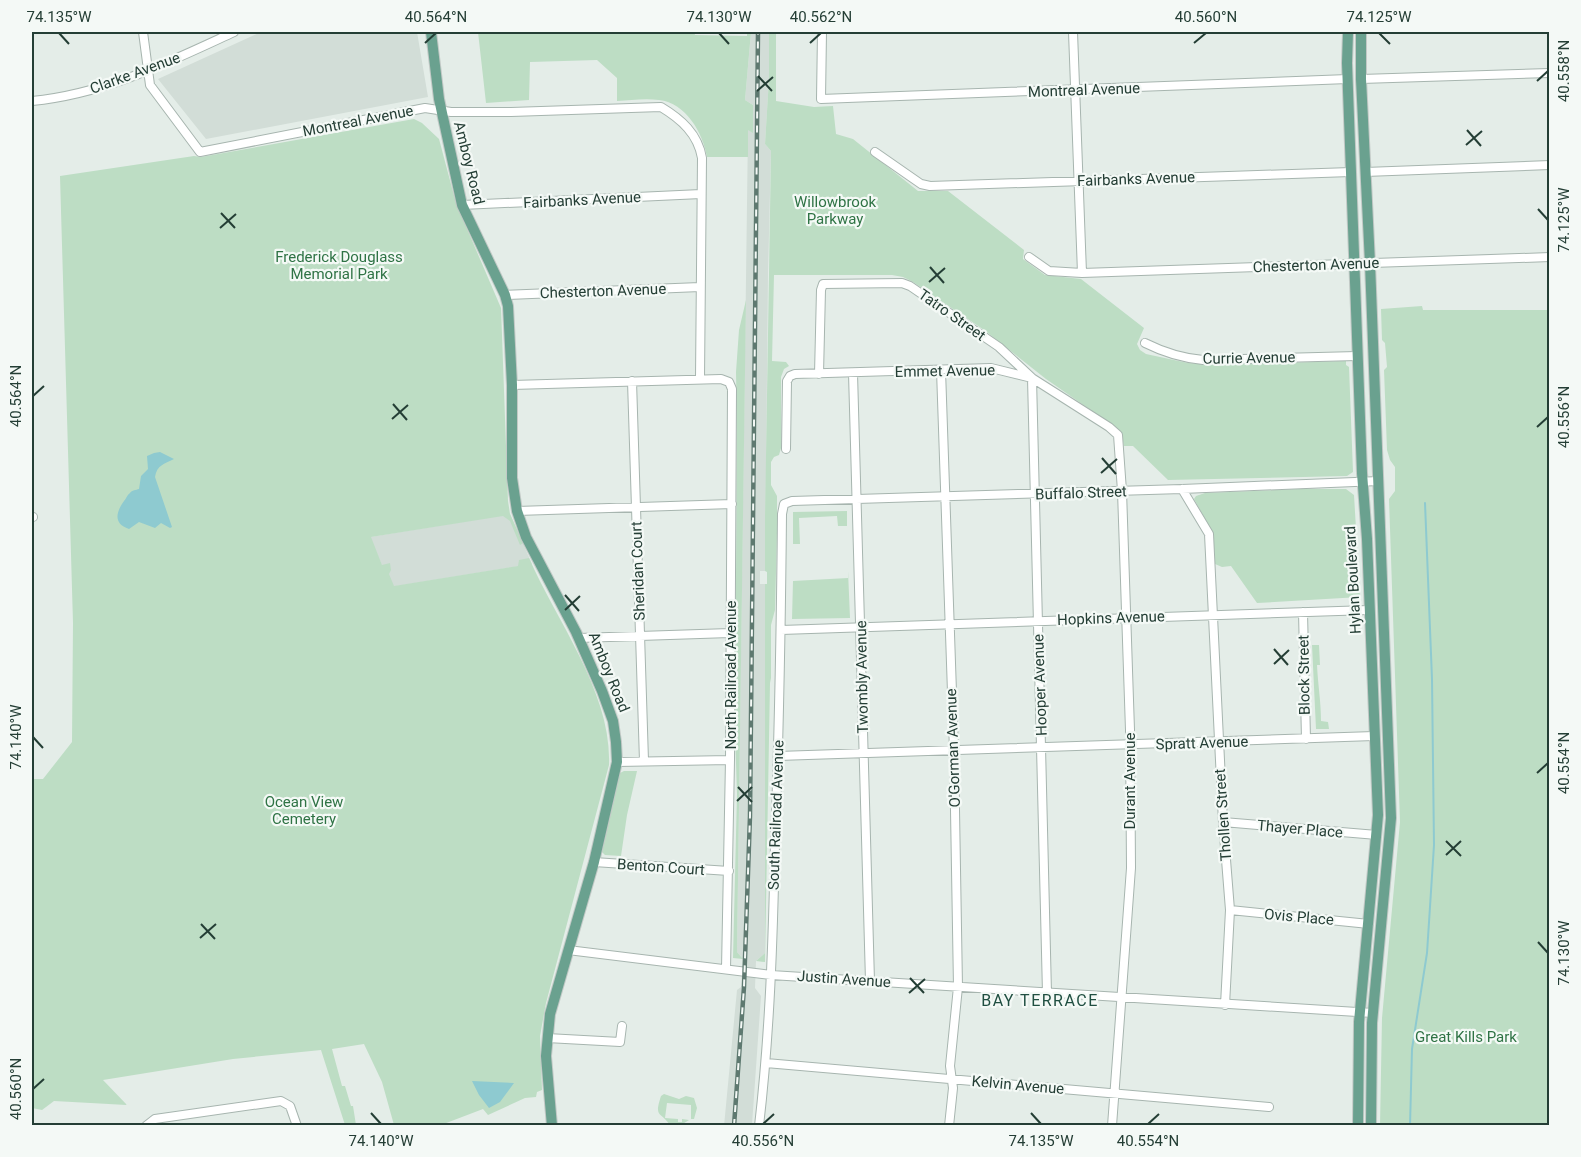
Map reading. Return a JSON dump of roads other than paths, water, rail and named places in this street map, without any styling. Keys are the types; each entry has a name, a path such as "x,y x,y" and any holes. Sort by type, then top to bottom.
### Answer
{"main road":[{"name":"Amboy Road","path":"431,32 441,111 462,205 505,295 509,318 512,385 512,478 517,511 526,537 579,638 613,721 617,762 594,862 550,1014 546,1056 552,1125"},
{"name":"Hylan Boulevard","path":"1348,32 1357,357 1370,610 1377,835 1360,1013 1358,1125"},
{"name":"Hylan Boulevard","path":"1361,32 1391,828 1373,1014 1371,1125"}],"street":[{"path":"143,32 148,72"},
{"name":"Clarke Avenue","path":"32,101 80,93 148,72 234,32"},
{"name":"Montreal Avenue","path":"822,32 821,99 1348,79"},
{"path":"1029,257 1049,271 1082,273 1073,32"},
{"name":"Montreal Avenue","path":"148,72 150,85 200,152 424,108 441,111 511,112 661,107 680,120 695,137 702,158 701,195"},
{"path":"1361,79 1550,73"},
{"name":"Fairbanks Avenue","path":"875,152 921,184 930,186 1351,172"},
{"path":"1365,172 1550,165"},
{"path":"512,385 699,379 701,195"},
{"name":"Fairbanks Avenue","path":"462,205 701,195"},
{"name":"Chesterton Avenue","path":"1082,273 1550,257"},
{"name":"Tatro Street","path":"819,374 823,284 902,283 910,286 999,347 1032,378"},
{"name":"Chesterton Avenue","path":"505,295 700,287"},
{"name":"Currie Avenue","path":"1145,342 1180,358 1203,360 1357,357"},
{"name":"Emmet Avenue","path":"786,449 789,376 819,374 991,368 1032,378 1118,435"},
{"name":"O'Gorman Avenue","path":"941,370 954,751 958,987 950,1066 952,1080 950,1125"},
{"name":"Twombly Avenue","path":"853,373 870,981"},
{"name":"Hooper Avenue","path":"1032,378 1047,993"},
{"name":"North Railroad Avenue","path":"699,379 721,379 729,382 732,389 729,871 726,969"},
{"name":"Sheridan Court","path":"632,381 644,762"},
{"name":"Durant Avenue","path":"1112,1125 1130,896 1130,746 1122,491 1118,435"},
{"name":"Buffalo Street","path":"784,504 792,501 1379,481"},
{"name":"Thollen Street","path":"1182,489 1209,534 1223,822 1230,910 1225,1005"},
{"path":"517,511 732,504"},
{"name":"South Railroad Avenue","path":"759,1125 766,1063 771,975 784,504"},
{"name":"Hopkins Avenue","path":"781,630 1370,610"},
{"name":"Block Street","path":"1303,612 1306,739"},
{"path":"579,638 640,634 730,633"},
{"name":"Spratt Avenue","path":"778,756 1130,746 1374,736"},
{"path":"617,762 730,760"},
{"name":"Thayer Place","path":"1223,822 1377,835"},
{"name":"Benton Court","path":"594,862 729,871"},
{"name":"Ovis Place","path":"1230,910 1368,924"},
{"name":"Justin Avenue","path":"568,950 771,975 1373,1014"},
{"path":"547,1038 620,1042 622,1026"},
{"name":"Kelvin Avenue","path":"766,1063 1269,1107"},
{"path":"147,1124 155,1119 281,1101 290,1106 297,1125"}],"water":[{"path":"160,452 174,459 159,467 155,477 172,527 161,523 155,528 139,522 129,529 124,527 118,521 119,509 129,494 139,489 141,476 148,469 147,456"},
{"path":"472,1081 514,1083 500,1102 489,1108"}],"waterway":[{"path":"1410,1126 1412,1049 1427,953 1434,845 1432,679 1425,503"}],"railway":[{"path":"734,1126 744,987 750,816 758,32"}],"district":[{"name":"BAY TERRACE","path":"1040,1000"}],"park label":[{"name":"Willowbrook Parkway","path":"835,210"},
{"name":"Frederick Douglass Memorial Park","path":"339,266"},
{"name":"Ocean View Cemetery","path":"304,810"},
{"name":"Great Kills Park","path":"1466,1037"}]}
